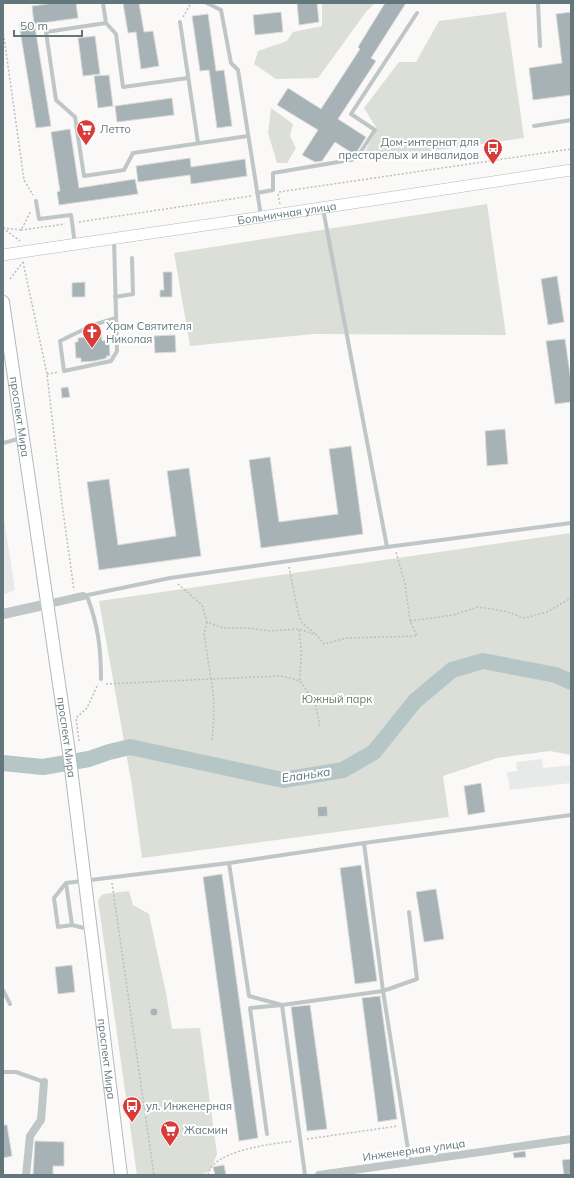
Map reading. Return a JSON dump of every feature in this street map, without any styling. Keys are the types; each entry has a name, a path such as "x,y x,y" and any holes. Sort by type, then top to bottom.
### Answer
{"main road":[{"name":"Больничная улица","path":"3,256 571,170"},
{"name":"проспект Мира","path":"3,302 6,348 23,438 48,604 72,781 121,1175"}],"street":[{"path":"3,614 82,597"},
{"path":"26,1175 30,1136 41,1120 44,1082"},
{"name":"Инженерная улица","path":"319,1175 410,1163 512,1146 571,1139"}],"lane":[{"path":"103,3 106,23 116,34 123,87 188,78"},
{"path":"207,3 222,10 231,63 238,70 262,217"},
{"path":"538,3 540,46"},
{"path":"258,194 274,190 273,173 356,159 375,130 351,114 417,13"},
{"path":"180,22 198,143"},
{"path":"106,23 46,32 56,100 75,117 84,176 124,170 133,153 248,136"},
{"path":"534,126 571,120"},
{"path":"36,201 38,219 71,215 75,245"},
{"path":"323,208 387,547"},
{"path":"114,238 117,351 112,361 64,371 60,342 93,325 116,318"},
{"path":"115,297 133,294 132,258"},
{"path":"3,443 23,438"},
{"path":"101,679 101,650 94,614 82,597 170,578 394,546 571,523"},
{"path":"91,929 72,925 58,927 54,898 66,883 230,863 571,815"},
{"path":"364,843 383,991 410,1163"},
{"path":"230,863 249,996 282,1005"},
{"path":"66,883 72,925"},
{"path":"267,1134 250,1008 383,991 417,979 409,912"},
{"path":"3,990 10,1004"},
{"path":"282,1005 305,1175"},
{"path":"3,1072 16,1072 44,1082"}],"path":[{"path":"180,22 191,3"},
{"path":"3,30 24,180 36,201 22,230"},
{"path":"280,204 278,192 571,149"},
{"path":"3,228 22,230 258,194"},
{"path":"3,228 20,241"},
{"path":"10,279 23,262 47,374 62,504 82,597"},
{"path":"47,374 64,371"},
{"path":"288,561 298,613 302,623 317,635 324,644 347,638 417,636 410,621 405,584 394,546"},
{"path":"170,578 202,605 207,622 204,634 214,691 212,740"},
{"path":"410,621 452,615 478,607 504,611 525,618 547,612 571,598"},
{"path":"207,622 223,628 249,628 269,631 299,629 317,635"},
{"path":"299,629 302,661 299,670 300,681 315,702 320,727"},
{"path":"77,728 76,718 87,708 101,679 103,683 107,684 282,676 300,681"},
{"path":"111,877 154,1175"},
{"path":"208,1175 209,1170 214,1164 238,1151 247,1148 404,1126"}],"shaded area":[{"path":"3,512 15,590 3,595"},
{"path":"542,759 543,768 571,765 571,783 510,790 507,772 517,771 516,762"}],"green space":[{"path":"322,3 375,3 366,12 318,78 276,79 254,64 258,51 287,41 293,32 322,26"},
{"path":"506,12 524,138 360,161 377,129 364,108 399,62 416,62 439,21"},
{"path":"271,108 293,124 290,136 296,148 287,163 277,163 268,133"},
{"path":"487,204 506,335 314,334 190,346 174,253"},
{"name":"Южный парк","path":"571,533 571,755 550,751 497,758 443,776 449,817 142,858 132,786 99,601"},
{"path":"129,891 133,905 149,914 172,1029 200,1028 217,1154 210,1171 200,1175 137,1175 98,900 103,894"}],"building":[{"path":"54,3 76,3 78,18 34,24 32,6"},
{"path":"123,3 139,3 144,32 153,31 159,66 141,69 136,32 128,33"},
{"path":"297,3 317,3 319,22 299,25"},
{"path":"385,3 406,3 371,58 376,61 338,119 366,137 355,155 335,142 322,161 315,162 302,155 318,130 277,105 288,88 321,109 360,49 358,47"},
{"path":"281,12 283,32 255,35 253,15"},
{"path":"571,12 571,95 533,100 529,68 562,63 556,14"},
{"path":"208,14 216,71 224,70 232,126 217,128 209,70 200,71 192,16"},
{"path":"34,21 51,126 36,128 19,24"},
{"path":"95,36 100,74 83,76 78,38"},
{"path":"109,75 113,106 98,108 94,76"},
{"path":"172,98 174,115 117,122 115,106"},
{"path":"70,129 79,188 135,179 138,194 59,205 57,192 60,191 51,132"},
{"path":"190,158 191,167 245,159 247,176 191,184 190,175 138,182 136,166"},
{"path":"163,272 172,272 172,297 160,297 160,290 164,290"},
{"path":"557,276 564,322 548,325 541,279"},
{"path":"85,282 85,297 72,297 72,283"},
{"name":"Храм Святителя Николая","path":"101,331 102,341 109,340 110,356 106,356 107,358 95,361 81,362 81,358 76,358 75,342 78,342 78,338 90,337 90,332"},
{"path":"175,335 176,352 155,353 154,336"},
{"path":"565,339 571,381 571,402 555,404 546,341"},
{"path":"68,387 70,397 62,398 61,388"},
{"path":"505,429 508,464 487,466 485,431"},
{"path":"351,446 363,534 261,548 249,460 270,457 279,522 338,514 329,449"},
{"path":"189,468 201,556 99,570 87,482 109,479 118,545 176,536 167,471"},
{"path":"481,783 485,812 468,815 464,786"},
{"path":"327,806 328,816 318,817 317,807"},
{"path":"361,865 377,981 355,984 340,868"},
{"path":"222,874 258,1138 239,1141 203,877"},
{"path":"436,889 444,939 424,942 416,892"},
{"path":"72,965 75,992 58,994 55,967"},
{"path":"380,996 397,1119 378,1122 362,998"},
{"path":"310,1005 327,1129 307,1131 291,1007"},
{"path":"154,1008 157,1009 157,1015 154,1016 151,1015 150,1012 151,1009"},
{"path":"3,1125 7,1125 12,1156 3,1158"},
{"path":"35,1141 64,1142 64,1166 53,1166 53,1175 33,1175"},
{"path":"525,1151 526,1157 514,1158 513,1153"},
{"path":"571,1159 571,1174 564,1175 562,1160"},
{"path":"224,1165 226,1175 215,1175 213,1167"}],"waterway":[{"name":"Еланька","path":"3,763 43,767 89,759 130,747 283,780 343,770 374,752 415,701 452,670 483,661 556,675 571,682"}],"place":[{"name":"Летто","path":"86,146"},
{"name":"Дом-интернат для престарелых и инвалидов","path":"493,165"},
{"name":"Храм Святителя Николая","path":"92,349"},
{"name":"ул. Инженерная","path":"132,1123"},
{"name":"Жасмин","path":"170,1147"}]}
